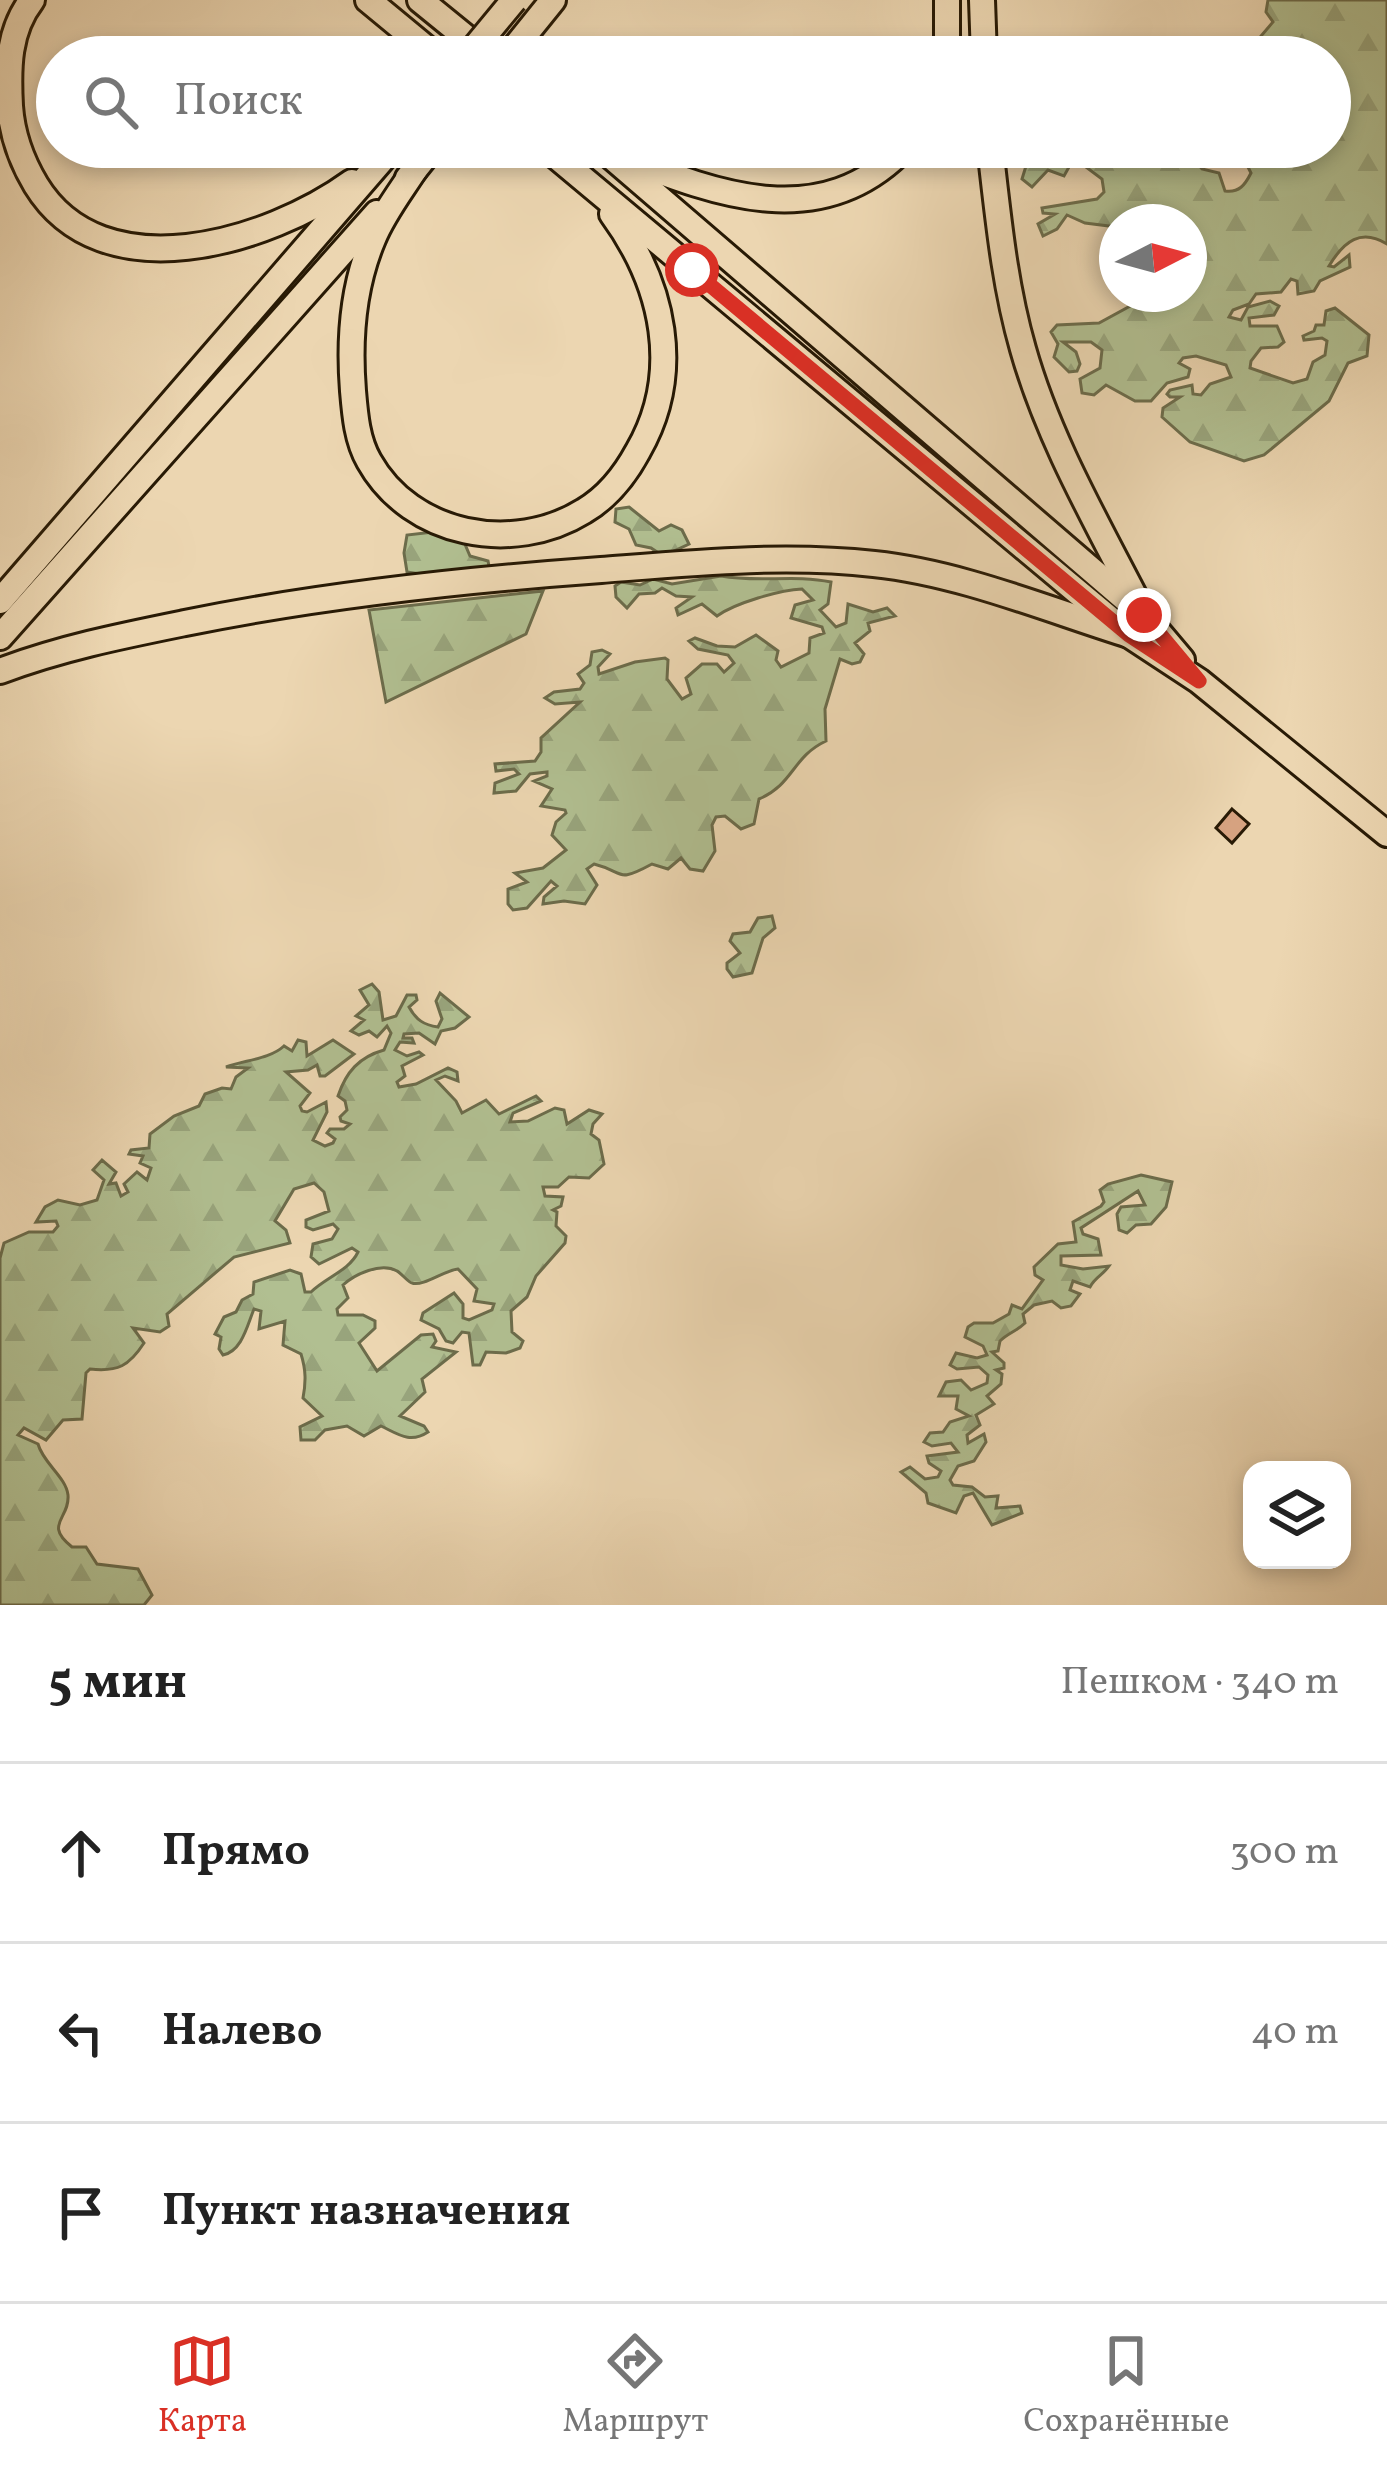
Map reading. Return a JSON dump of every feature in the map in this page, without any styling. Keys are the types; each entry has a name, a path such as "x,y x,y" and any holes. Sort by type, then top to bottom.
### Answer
{"main road":[{"path":"32,0 14,31 9,60 17,146 44,197 61,217 102,241 172,247 249,232 323,201 367,168"},
{"path":"368,0 412,36"},
{"path":"420,0 464,36"},
{"path":"484,36 514,0"},
{"path":"523,36 553,0"},
{"path":"947,0 947,36"},
{"path":"982,0 983,36"},
{"path":"0,601 374,168"},
{"path":"571,168 1137,625"},
{"path":"624,168 1199,681 1387,834"},
{"path":"651,168 703,189 791,200 834,192 881,168"},
{"path":"993,168 1009,294 1024,353 1137,625"},
{"path":"416,169 372,240 362,277 351,342 357,423 368,459 393,492 428,517 486,536 553,526 598,502 633,461 659,408 665,356 654,293 633,244 583,178"},
{"path":"0,637 416,169"},
{"path":"0,671 57,649 254,609 494,577 689,563 821,560 878,564 1137,625"}],"green space":[{"path":"1268,0 1387,0 1387,244 1369,237 1354,240 1329,266 1349,255 1350,267 1320,281 1314,291 1298,294 1297,281 1291,279 1281,292 1256,294 1249,304 1233,310 1229,317 1241,320 1248,307 1270,301 1279,306 1274,315 1249,318 1250,326 1277,326 1284,342 1261,348 1250,368 1293,383 1307,379 1313,362 1325,355 1327,341 1304,340 1303,336 1316,325 1324,325 1326,311 1335,308 1369,335 1367,356 1348,363 1329,401 1264,455 1244,461 1190,442 1162,417 1163,408 1180,397 1170,397 1170,390 1192,385 1193,394 1201,395 1210,384 1231,377 1226,365 1196,356 1183,358 1179,363 1190,369 1188,377 1167,383 1151,401 1135,401 1106,385 1094,395 1082,393 1080,379 1100,368 1102,350 1091,342 1063,342 1076,352 1077,371 1069,372 1054,357 1058,344 1051,332 1057,325 1099,323 1119,312 1207,312 1207,204 1099,204 1099,225 1067,215 1057,229 1043,236 1038,224 1055,214 1043,213 1042,208 1097,199 1104,192 1102,179 1087,168 1201,168 1219,173 1225,191 1234,191 1251,173 1248,168 1351,168 1351,36 1261,36 1273,22 1266,12"},
{"path":"1025,168 1068,168 1064,176 1048,170 1032,187 1022,179"},
{"path":"629,507 659,531 671,525 682,530 689,544 663,556 636,545 629,529 615,522 616,509"},
{"path":"433,532 464,542 470,556 488,561 490,571 447,578 407,572 407,535"},
{"path":"721,576 831,582 828,604 820,610 836,627 846,623 848,604 873,612 887,608 895,616 868,623 870,631 855,643 864,654 860,662 840,659 825,709 826,741 759,799 754,824 741,829 725,816 716,817 712,825 715,851 703,871 690,869 681,858 668,869 652,864 626,875 594,864 587,869 597,885 585,904 543,904 557,886 551,881 527,908 513,910 508,889 527,882 515,873 543,868 566,850 552,835 556,822 566,813 541,806 552,789 534,781 547,772 530,774 516,791 494,793 495,783 519,774 514,769 496,771 495,764 535,761 541,738 580,702 555,704 545,698 580,689 584,683 578,674 590,665 592,652 610,654 598,667 599,674 665,658 667,679 682,699 691,694 686,678 702,664 717,664 724,672 734,663 728,655 698,649 689,641 695,638 735,647 756,635 778,651 776,660 781,667 809,653 810,638 824,633 822,627 791,618 795,605 813,600 802,589 758,598 717,616 702,604 678,615 676,608 692,597 676,596 662,588 639,594 627,608 616,597 615,586 621,582 640,585 653,579 672,584"},
{"path":"543,591 526,634 386,702 369,610"},
{"path":"772,916 775,928 763,938 752,973 733,977 727,963 740,953 730,941 733,934 750,932 758,918"},
{"path":"372,984 379,992 383,1020 396,1016 407,995 416,995 409,1007 412,1012 438,1027 440,993 469,1017 441,1031 435,1044 419,1033 404,1034 403,1038 412,1038 414,1043 400,1042 395,1050 407,1056 423,1055 402,1066 405,1076 397,1082 399,1087 448,1068 457,1072 458,1081 445,1076 436,1080 462,1113 486,1100 499,1114 536,1096 541,1101 513,1113 510,1122 528,1121 555,1108 564,1110 567,1124 589,1110 602,1114 591,1134 599,1140 604,1164 589,1178 569,1177 558,1187 543,1187 545,1196 563,1197 561,1206 553,1210 565,1243 536,1276 527,1297 511,1311 512,1332 523,1341 520,1348 486,1352 480,1365 473,1365 469,1333 462,1332 453,1343 421,1320 423,1313 454,1293 463,1304 463,1318 492,1310 494,1304 474,1301 477,1289 458,1269 417,1284 391,1269 361,1273 343,1285 348,1298 337,1309 338,1315 363,1315 375,1321 375,1328 359,1343 377,1371 421,1335 433,1334 432,1347 456,1352 422,1379 425,1392 400,1416 428,1432 410,1437 381,1426 364,1436 347,1426 325,1430 315,1440 301,1440 300,1427 322,1416 303,1398 303,1360 283,1345 285,1321 259,1329 261,1311 254,1309 239,1343 223,1355 221,1337 215,1334 224,1317 253,1294 254,1282 290,1270 301,1274 305,1292 311,1292 358,1252 352,1248 319,1264 311,1257 313,1244 332,1239 338,1229 333,1224 313,1230 306,1227 306,1220 329,1211 324,1192 314,1183 294,1189 275,1221 286,1230 290,1243 234,1257 167,1314 169,1326 160,1332 133,1328 144,1343 133,1357 122,1366 86,1373 82,1419 63,1420 46,1440 24,1428 18,1435 38,1444 66,1488 68,1503 59,1527 64,1539 72,1547 86,1547 97,1564 138,1569 152,1595 144,1605 0,1605 0,1258 4,1243 29,1232 53,1232 56,1221 36,1222 45,1207 58,1200 80,1205 97,1200 104,1180 93,1170 102,1160 116,1172 109,1184 116,1183 121,1196 128,1192 124,1184 137,1172 147,1180 151,1168 140,1163 143,1156 129,1154 131,1150 149,1148 150,1134 174,1116 199,1106 205,1094 231,1089 236,1077 248,1068 226,1067 265,1057 284,1046 292,1051 298,1040 306,1042 307,1056 333,1040 354,1054 325,1076 320,1076 317,1065 286,1072 310,1093 300,1106 302,1111 326,1102 327,1112 313,1140 325,1146 333,1143 335,1139 327,1133 330,1129 350,1124 340,1117 347,1110 338,1096 345,1080 361,1061 384,1050 391,1033 387,1026 377,1037 369,1031 359,1035 351,1031 364,1020 356,1016 369,1005 360,990"},
{"path":"1141,1175 1172,1182 1166,1207 1151,1224 1136,1225 1127,1233 1119,1230 1121,1207 1145,1205 1138,1191 1081,1228 1083,1234 1098,1239 1101,1255 1061,1256 1061,1265 1109,1266 1090,1287 1073,1281 1070,1290 1080,1294 1071,1306 1061,1308 1052,1301 1034,1305 1023,1314 1025,1323 992,1352 1004,1363 1004,1368 996,1370 1002,1374 1001,1384 987,1396 994,1404 976,1415 980,1425 967,1435 968,1443 984,1434 986,1442 974,1461 958,1466 950,1480 985,1497 998,1496 996,1508 1020,1506 1022,1513 992,1525 973,1493 964,1496 956,1513 928,1503 926,1493 901,1472 910,1467 925,1479 938,1477 941,1471 927,1456 958,1452 951,1443 932,1446 924,1442 930,1433 943,1432 950,1422 969,1416 956,1409 958,1396 939,1396 946,1382 961,1380 971,1390 987,1383 988,1375 979,1367 950,1365 956,1353 977,1358 987,1355 983,1346 965,1337 968,1327 993,1323 1009,1314 1012,1305 1022,1309 1043,1280 1035,1275 1034,1267 1058,1244 1076,1242 1073,1222 1101,1206 1100,1190"}],"building":[{"path":"1232,809 1249,824 1232,843 1216,828"}],"route":[{"path":"692,270 1129,635 1199,681 1144,615"}]}
